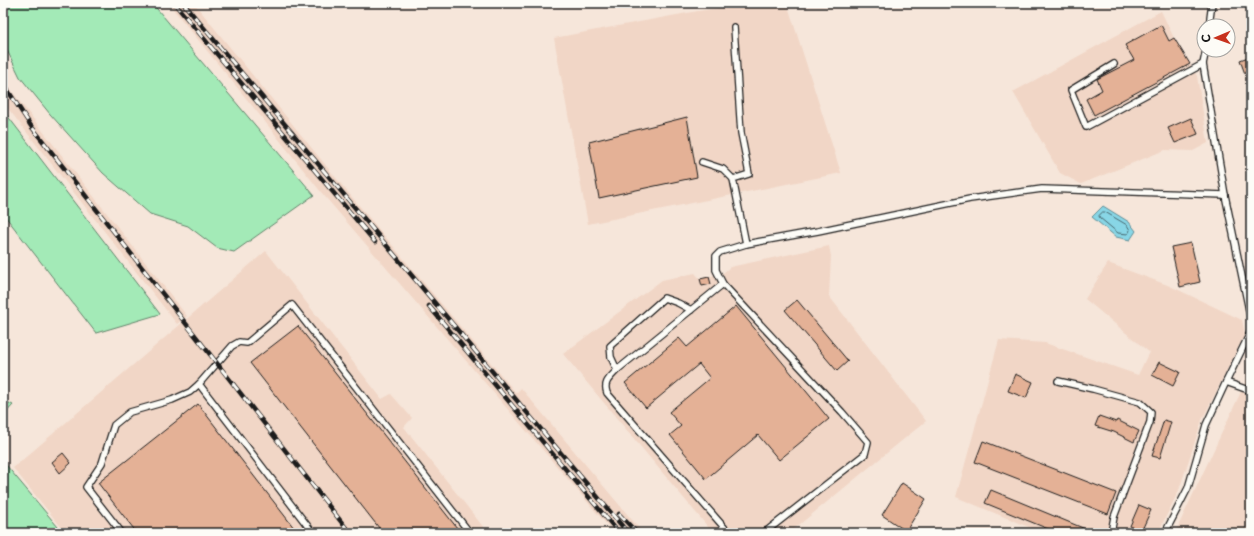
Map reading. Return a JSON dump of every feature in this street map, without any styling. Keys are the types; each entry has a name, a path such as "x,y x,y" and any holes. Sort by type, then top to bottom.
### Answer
{"lane":[{"path":"1210,18 1212,3"},
{"path":"732,179 749,174 741,133 734,27"},
{"path":"1205,58 1204,64 1225,195 1251,320"},
{"path":"1114,64 1071,90 1086,127 1204,64"},
{"path":"702,162 723,169 732,179 746,244"},
{"path":"764,533 865,454 868,442 723,284 716,270 716,256 720,252 746,244 818,231 970,199 1042,189 1225,195"},
{"path":"723,284 617,370 606,382 605,388 607,393 729,533"},
{"path":"617,370 611,357 610,346 664,298 691,310"},
{"path":"122,533 86,487 102,463 114,425 130,412 172,400 190,392 199,384 232,346 239,342 247,343 292,305 470,533"},
{"path":"1165,533 1188,488 1206,425 1251,330"},
{"path":"1058,382 1093,389 1140,402 1151,412 1150,422 1114,517 1111,533"},
{"path":"1226,382 1251,391"},
{"path":"199,384 313,533"}],"shaded area":[{"path":"168,3 194,3 336,178 516,393 521,388 643,533 614,533 321,192"},
{"path":"751,3 787,3 841,173 588,224 554,38 698,11"},
{"path":"1161,11 1174,38 1197,76 1208,143 1193,151 1165,150 1081,184 1060,173 1013,92"},
{"path":"3,80 187,316 177,324 3,102"},
{"path":"829,246 831,256 829,296 926,421 789,533 713,533 563,354 662,280 695,273 700,279 723,273 730,267"},
{"path":"266,251 382,399 391,394 412,418 404,427 488,533 66,533 13,468"},
{"path":"1108,263 1170,286 1242,320 1245,334 1202,420 1179,490 1158,533 1043,533 956,497 999,340 1045,343 1138,375 1149,352 1085,299"},
{"path":"1251,371 1251,533 1175,533 1238,398"}],"green space":[{"path":"3,3 152,3 314,195 234,252 217,248 188,226 150,214 103,173 50,114 20,77 3,42"},
{"path":"3,110 160,314 96,333 5,216 3,217"},
{"path":"3,400 13,405 3,416"},
{"path":"3,463 6,465 63,533 3,533"}],"water":[{"path":"1103,206 1129,222 1136,231 1130,240 1116,237 1092,217"}],"building":[{"path":"1161,25 1169,41 1174,38 1190,64 1094,115 1086,99 1102,90 1097,79 1134,60 1125,45"},
{"path":"1251,56 1251,71 1245,74 1240,60"},
{"path":"687,117 697,177 599,198 589,142"},
{"path":"1191,118 1198,134 1175,143 1168,128"},
{"path":"1191,243 1200,282 1180,287 1171,247"},
{"path":"709,277 711,284 702,286 700,279"},
{"path":"797,300 848,361 837,371 785,310"},
{"path":"736,306 829,419 779,460 758,435 706,479 670,435 681,426 669,412 710,378 699,364 646,408 625,383 679,338 687,347"},
{"path":"298,326 461,533 383,533 250,363"},
{"path":"1159,362 1180,372 1173,386 1152,375"},
{"path":"1015,374 1033,382 1026,398 1008,391"},
{"path":"198,404 298,533 137,533 98,483"},
{"path":"1099,416 1116,422 1117,420 1139,431 1134,442 1114,432 1095,426"},
{"path":"1164,420 1171,422 1160,458 1152,456"},
{"path":"983,441 1116,493 1108,514 975,462"},
{"path":"63,453 71,463 60,473 52,462"},
{"path":"902,483 926,499 906,531 882,515"},
{"path":"991,490 1095,533 1058,533 985,503"},
{"path":"1139,505 1151,510 1141,532 1130,526"}],"railway":[{"path":"174,3 375,242"},
{"path":"183,3 628,533"},
{"path":"3,83 31,126 350,533"},
{"path":"429,306 619,533"},
{"path":"619,514 637,533"}]}
